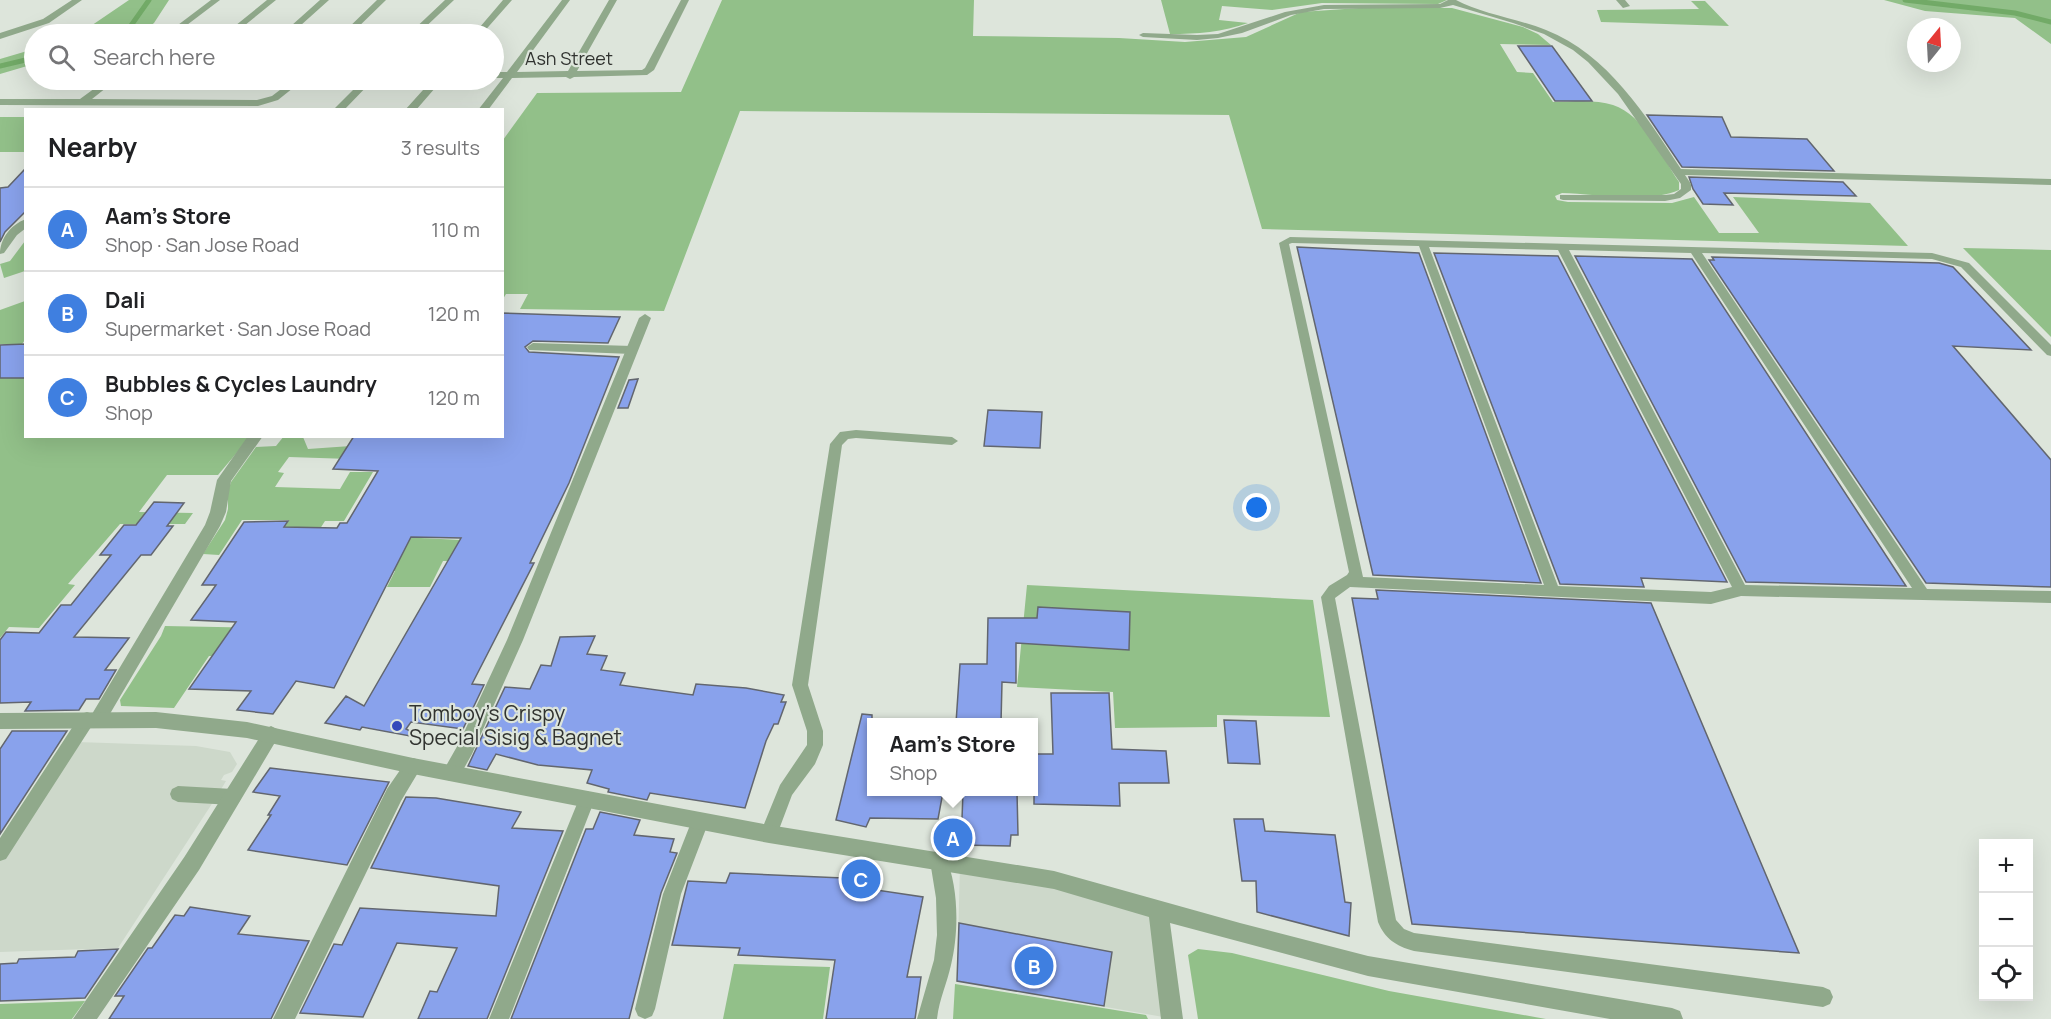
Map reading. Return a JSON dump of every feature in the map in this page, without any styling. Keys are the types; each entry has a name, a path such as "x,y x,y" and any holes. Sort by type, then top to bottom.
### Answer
{"street":[{"path":"37,24 46,21 78,0"},
{"path":"184,24 216,0"},
{"path":"242,24 272,0"},
{"path":"298,24 326,0"},
{"path":"357,24 382,0"},
{"path":"424,24 450,0"},
{"path":"487,24 508,0"},
{"path":"504,83 566,0"},
{"path":"570,76 614,0"},
{"name":"Ash Street","path":"504,76 644,74 649,70 685,0"},
{"path":"0,36 24,28"},
{"path":"82,102 98,90"},
{"path":"0,102 258,103 270,100 284,90"},
{"path":"340,108 358,90"},
{"path":"412,108 428,90"},
{"path":"485,108 498,90"},
{"path":"0,251 13,233 24,224"},
{"path":"451,773 470,740 515,640 645,318"},
{"path":"93,719 212,526 228,473 254,438"},
{"path":"0,721 156,720 215,725 271,734 413,766 769,834 1054,880 1240,933 1368,966 1672,1019"},
{"path":"84,1019 162,907 271,734"},
{"path":"284,1019 394,795 413,766"},
{"path":"1158,910 1172,1019"}],"lane":[{"path":"1143,35 1182,38 1215,37 1245,30 1305,9 1440,6 1452,1 1522,24 1575,48 1594,62 1646,126 1686,184 1686,190 1677,196 1563,196"},
{"path":"1678,172 2051,182"},
{"path":"1823,997 1414,942 1396,934 1387,922 1328,597 1331,591 1350,582 1356,576 1356,572 1284,243 1290,240 1932,256 1965,265 2051,352"},
{"path":"1423,244 1553,591"},
{"path":"1562,247 1741,590"},
{"path":"1695,251 1924,595"},
{"path":"533,346 632,350"},
{"path":"769,834 785,792 807,760 815,742 813,727 800,685 836,444 844,435 856,434 952,441"},
{"path":"1350,582 1710,598 1741,590 2051,597"},
{"path":"0,853 93,719"},
{"path":"178,794 233,797"},
{"path":"499,1019 587,799"},
{"path":"645,1009 672,894 700,821"},
{"path":"927,1019 932,992 944,957 948,910 939,861"}],"shaded area":[{"path":"77,742 196,746 230,752 237,764 232,772 224,775 221,780 226,781 217,796 118,948 0,952 0,860"},
{"path":"960,866 1156,911 1169,1018 957,981"}],"green space":[{"path":"129,0 169,0 153,24 94,24"},
{"path":"722,0 974,0 973,36 1119,38 1185,42 1246,37 1301,12 1359,8 1452,8 1523,27 1538,34 1551,45 1500,44 1517,72 1533,73 1553,102 1599,102 1624,110 1643,127 1679,182 1679,190 1654,196 1622,197 1562,193 1555,196 1557,200 1672,203 1694,197 1719,233 1759,233 1733,197 1870,203 1908,246 1262,229 1229,115 740,111 664,311 520,309 528,294 506,294 504,297 504,139 537,93 681,92"},
{"path":"1161,0 1447,0 1438,4 1322,3 1272,10 1222,6 1219,20 1248,23 1210,32 1170,34"},
{"path":"1884,0 2051,0 2051,44 2015,18 1925,11"},
{"path":"1691,1 1705,1 1729,26 1601,22 1597,10 1699,9"},
{"path":"24,52 24,67 0,74 0,59"},
{"path":"0,117 24,117 24,152 0,152"},
{"path":"24,242 24,271 4,278 0,264 10,261"},
{"path":"1963,248 2051,250 2051,337"},
{"path":"24,301 24,341 22,344 0,344 0,310"},
{"path":"0,378 24,378 24,438 249,438 218,475 167,475 139,512 193,513 185,524 120,524 68,584 75,585 39,628 9,627 0,638"},
{"path":"282,438 303,438 308,449 365,445 350,459 289,457 278,472 284,473 275,487 340,489 350,472 373,472 344,521 325,521 314,538 277,541 289,520 242,520 219,555 203,554 225,520 231,482 256,447 276,446"},
{"path":"401,537 461,540 449,561 443,561 430,587 387,587 395,571 379,570"},
{"path":"1027,585 1313,600 1330,717 1217,715 1217,727 1115,728 1113,692 1017,687"},
{"path":"165,626 276,628 245,657 209,656 174,708 121,706 120,700"},
{"path":"1198,949 1232,953 1389,991 1546,1019 1198,1019 1188,955"},
{"path":"734,964 830,967 823,1019 723,1019"},
{"path":"955,984 1146,1015 1148,1019 953,1019"},
{"path":"85,1001 72,1019 0,1019 0,1004"}],"building":[{"path":"1518,46 1552,46 1592,101 1555,101"},
{"path":"1647,115 1722,117 1731,137 1807,139 1834,171 1682,167"},
{"path":"24,170 24,213 5,232 0,242 0,188 8,187"},
{"path":"1689,177 1843,182 1856,196 1724,193 1733,205 1703,204 1693,189"},
{"path":"1297,247 1419,253 1541,583 1373,575"},
{"path":"1434,253 1558,256 1727,582 1641,578 1644,587 1560,584"},
{"path":"1575,256 1692,259 1906,586 1746,582"},
{"path":"1712,257 1939,263 1953,267 2031,350 1953,346 2051,460 2051,587 1926,583 1709,260 1714,260"},
{"path":"504,313 620,317 608,343 533,341 525,347 529,352 619,357 569,483 530,563 534,563 472,684 484,685 463,729 411,722 406,729 412,732 410,736 325,723 346,696 364,706 461,538 411,537 334,688 296,681 273,714 237,710 251,691 189,689 236,622 191,620 216,585 202,585 244,522 288,521 284,527 337,528 340,523 347,523 378,471 333,469 353,438 504,438"},
{"path":"24,344 24,378 0,378 0,345"},
{"path":"638,379 628,408 618,408 629,380"},
{"path":"988,410 1042,412 1040,448 984,446"},
{"path":"154,502 184,503 167,526 173,526 151,555 141,555 74,637 129,638 105,670 116,670 99,699 86,699 79,710 25,711 31,702 0,703 0,640 6,632 39,633 61,605 71,605 111,555 100,555 124,525 136,525"},
{"path":"1376,590 1651,603 1799,953 1412,924 1352,598 1378,599"},
{"path":"1038,607 1130,612 1129,650 1016,643 1016,683 1002,682 1001,718 956,718 960,664 987,664 988,618 1037,618"},
{"path":"595,636 587,654 607,656 601,670 625,673 620,685 693,695 696,684 746,688 784,695 781,702 786,702 778,724 774,724 766,741 745,808 650,793 647,800 608,792 609,789 587,783 592,770 538,765 496,754 487,770 468,766 505,687 530,689 541,665 551,666 560,637"},
{"path":"1051,693 1109,693 1112,749 1166,751 1169,783 1119,783 1120,806 1034,804 1034,796 1038,796 1038,754 1053,754"},
{"path":"862,714 872,715 872,718 867,718 867,796 942,796 938,819 870,818 866,827 836,820"},
{"path":"1224,720 1256,721 1260,764 1228,763"},
{"path":"12,731 67,731 0,834 0,749"},
{"path":"270,768 389,782 347,865 248,850 271,815 268,815 280,796 253,792"},
{"path":"963,796 1017,796 1018,835 1011,835 1010,846 961,845"},
{"path":"406,797 436,798 521,812 512,828 563,831 487,1019 418,1019 430,991 437,992 457,948 397,943 363,1017 300,1013 334,944 342,945 360,908 496,916 499,886 371,868"},
{"path":"600,812 640,820 634,835 674,839 670,852 677,853 661,893 629,1019 511,1019 586,829 593,829"},
{"path":"1234,819 1263,819 1265,831 1335,835 1345,902 1351,903 1349,936 1257,912 1256,881 1242,881"},
{"path":"845,870 880,875 876,890 923,897 907,977 921,977 915,1019 826,1019 835,960 738,955 740,948 672,945 688,881 726,883 730,873 843,878"},
{"path":"190,907 250,916 238,934 309,941 271,1019 109,1019 124,996 115,996 148,948 152,948 175,915 184,916"},
{"path":"959,923 1112,952 1104,1006 957,981"},
{"path":"118,949 85,998 0,1001 0,964 17,963 19,959 75,957 78,951"}],"waterway":[{"path":"132,24 149,0"},
{"path":"1905,0 2015,13 2051,22"},
{"path":"0,66 24,60"}],"place":[{"name":"Tomboy's Crispy Special Sisig & Bagnet","path":"397,726"},
{"name":"Aam's Store","path":"953,838"},
{"name":"Bubbles & Cycles Laundry","path":"861,879"},
{"name":"Dali","path":"1034,966"}]}
